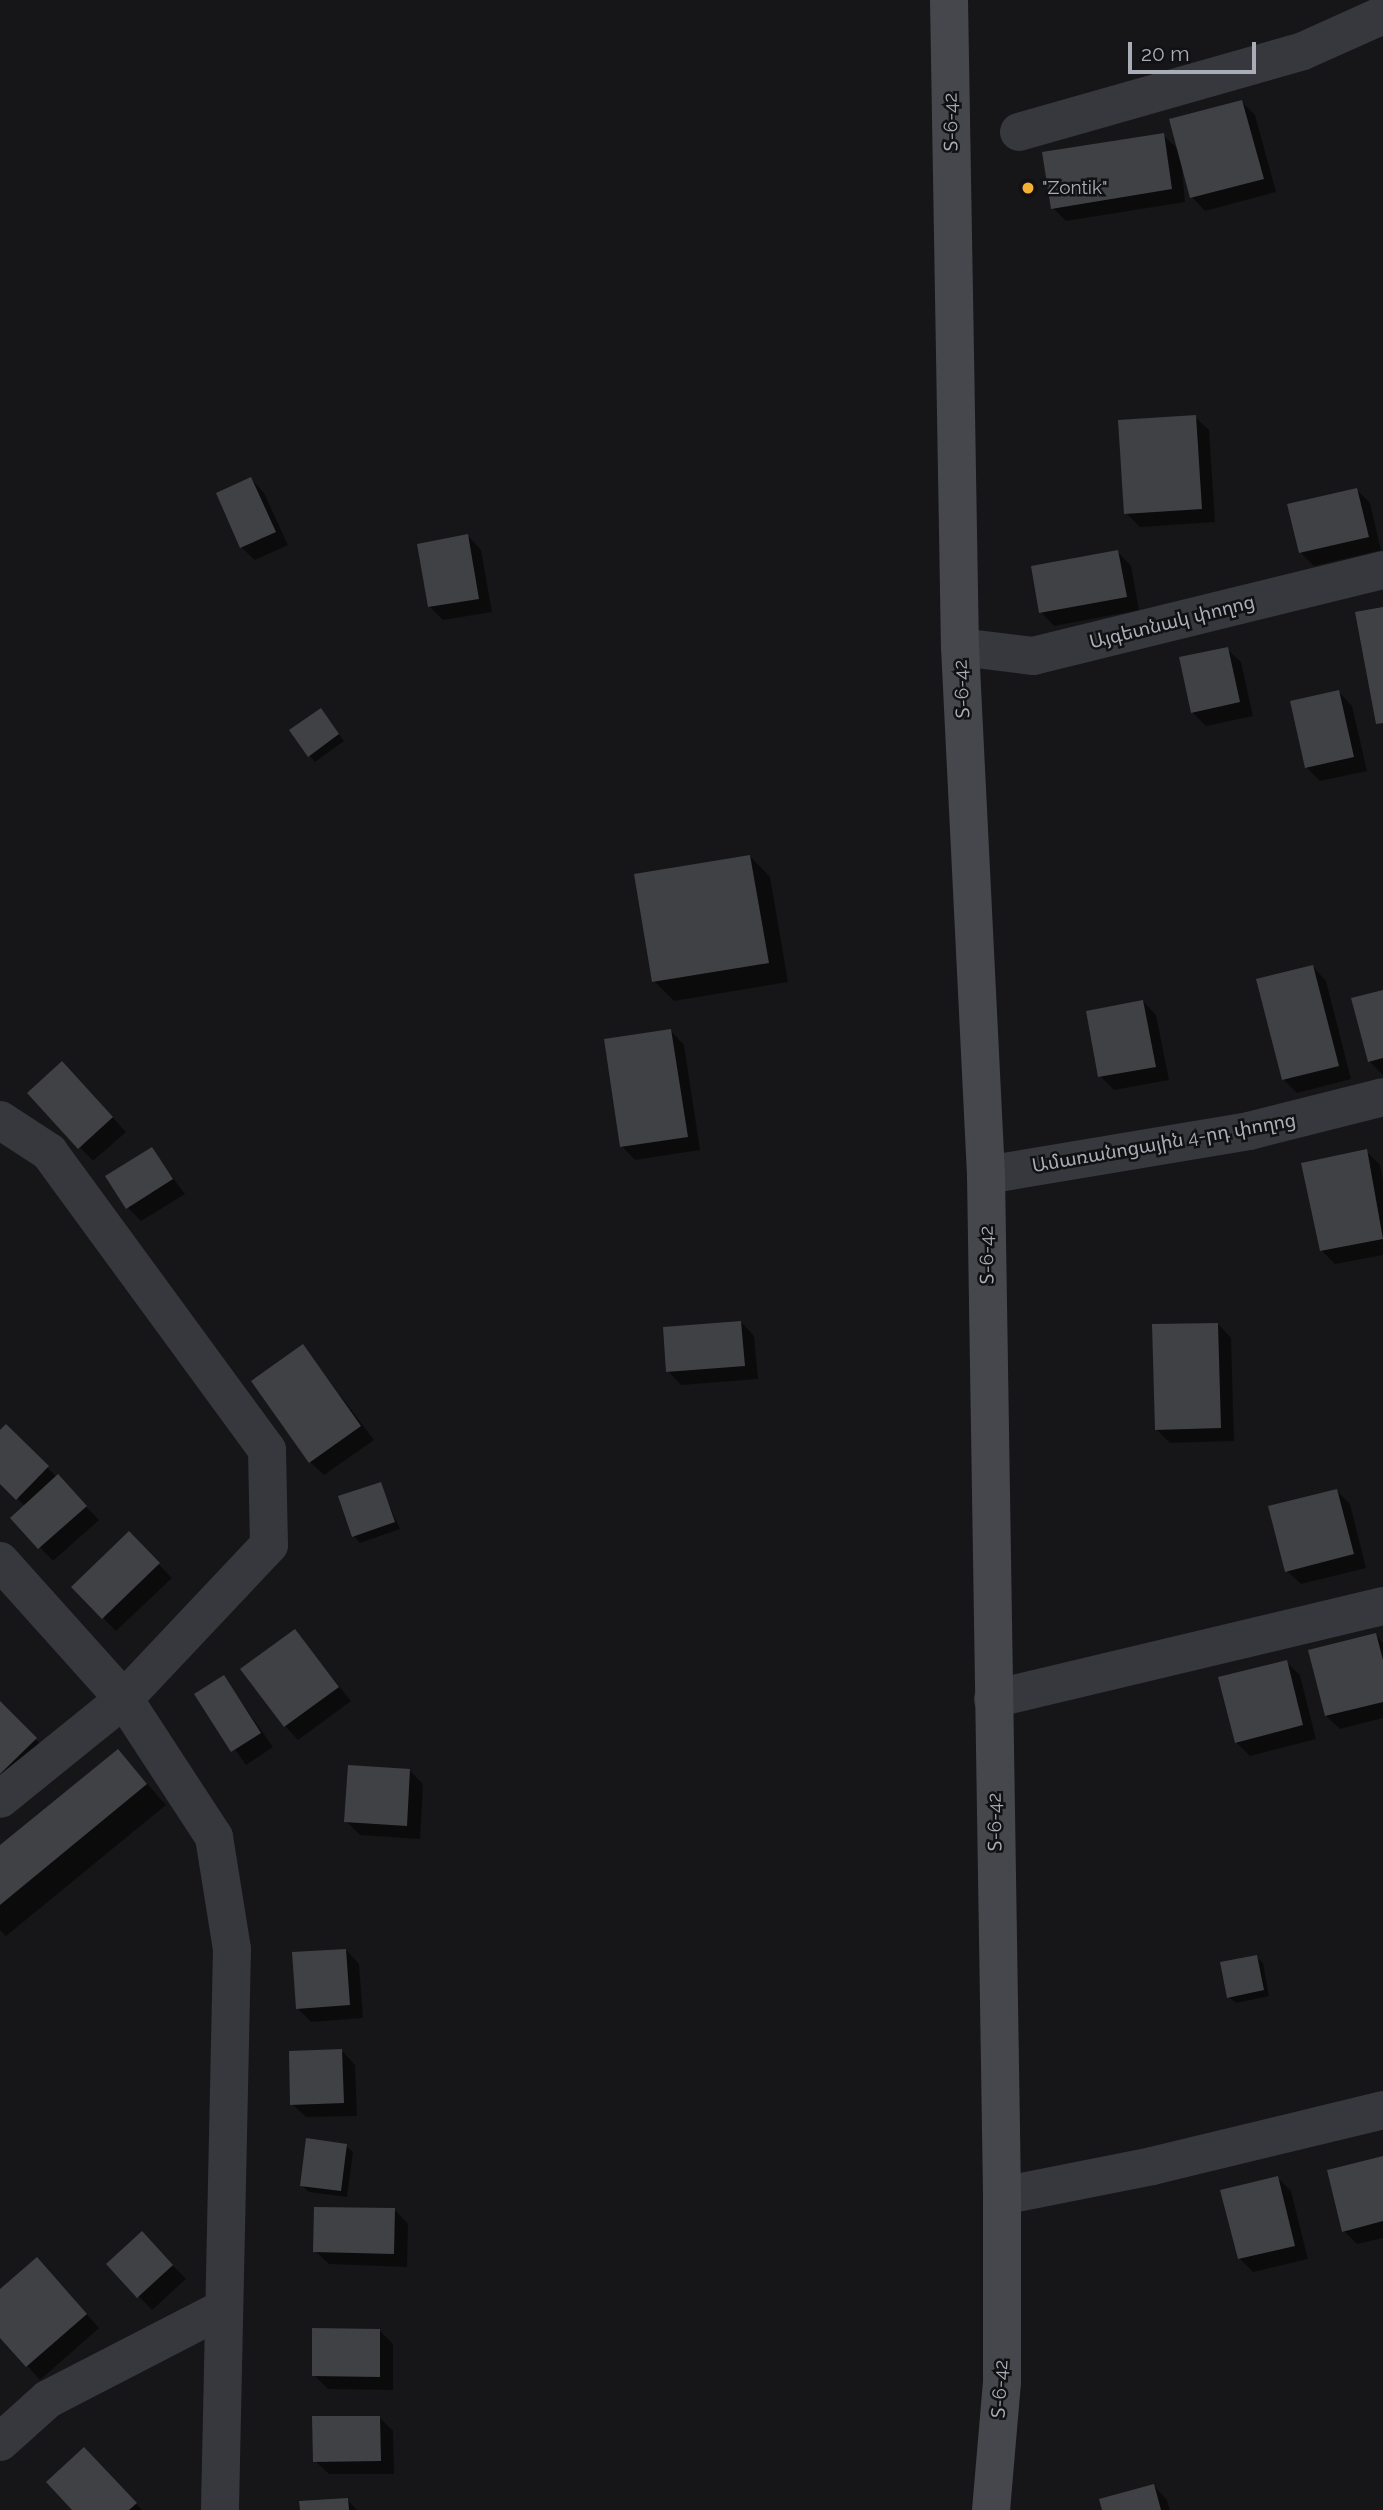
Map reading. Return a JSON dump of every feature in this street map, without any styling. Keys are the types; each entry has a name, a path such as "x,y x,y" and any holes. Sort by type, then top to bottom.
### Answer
{"main road":[{"name":"Տ-6-42","path":"949,0 960,648 986,1175 1002,2196 1002,2382 991,2510"}],"street":[{"path":"1019,132 1303,51 1383,15"},
{"name":"Այգետնակ փողոց","path":"960,648 1033,656 1383,570"},
{"name":"Ամառանոցային 4-րդ փողոց","path":"986,1175 1249,1131 1383,1097"},
{"path":"0,1119 49,1152 267,1450 269,1545 124,1699 0,1799"},
{"path":"0,1561 124,1699 214,1838 232,1949 222,2309 220,2510"},
{"path":"993,1699 1383,1606"},
{"path":"1002,2196 1152,2166 1383,2110"},
{"path":"0,2442 48,2399 222,2309"}],"building":[{"path":"1242,100 1264,179 1190,198 1169,119"},
{"path":"1164,133 1172,189 1051,209 1042,152"},
{"path":"1196,415 1202,509 1124,514 1118,420"},
{"path":"251,477 276,532 240,548 216,493"},
{"path":"1357,488 1369,537 1299,553 1287,504"},
{"path":"468,534 479,599 428,607 417,544"},
{"path":"1118,550 1127,597 1039,613 1031,566"},
{"path":"1383,607 1383,723 1376,724 1355,612"},
{"path":"1228,647 1240,702 1191,713 1179,657"},
{"path":"1339,690 1354,757 1305,768 1290,701"},
{"path":"321,708 339,734 308,757 289,730"},
{"path":"750,855 769,963 652,982 634,874"},
{"path":"1313,965 1339,1066 1282,1080 1256,979"},
{"path":"1383,990 1383,1058 1368,1062 1351,998"},
{"path":"1143,1000 1156,1067 1098,1077 1086,1011"},
{"path":"671,1029 688,1137 620,1147 604,1039"},
{"path":"62,1061 113,1117 78,1149 27,1093"},
{"path":"152,1147 173,1179 126,1209 105,1176"},
{"path":"1367,1149 1383,1239 1320,1251 1301,1163"},
{"path":"741,1321 745,1366 666,1372 663,1327"},
{"path":"1218,1323 1221,1428 1155,1430 1152,1324"},
{"path":"303,1344 361,1426 309,1463 251,1381"},
{"path":"6,1424 49,1466 16,1500 0,1484 0,1430"},
{"path":"58,1474 87,1506 38,1549 10,1518"},
{"path":"381,1482 395,1522 352,1537 338,1496"},
{"path":"1337,1489 1354,1554 1285,1572 1268,1506"},
{"path":"129,1531 160,1563 102,1619 71,1587"},
{"path":"295,1629 339,1687 284,1727 240,1669"},
{"path":"1376,1633 1383,1660 1383,1702 1325,1716 1308,1650"},
{"path":"1287,1660 1303,1725 1235,1743 1218,1677"},
{"path":"224,1675 261,1733 231,1752 194,1694"},
{"path":"0,1701 37,1738 0,1774"},
{"path":"118,1749 147,1784 0,1905 0,1845"},
{"path":"348,1765 410,1769 407,1826 344,1822"},
{"path":"346,1949 350,2005 296,2009 292,1952"},
{"path":"1257,1955 1264,1990 1227,1998 1220,1962"},
{"path":"342,2049 344,2103 290,2105 289,2051"},
{"path":"306,2138 347,2144 341,2191 300,2186"},
{"path":"1383,2156 1383,2221 1342,2232 1327,2170"},
{"path":"1278,2176 1295,2246 1238,2259 1220,2190"},
{"path":"314,2207 395,2208 394,2254 313,2252"},
{"path":"142,2231 173,2265 137,2298 106,2264"},
{"path":"37,2257 87,2314 26,2367 0,2338 0,2289"},
{"path":"312,2328 380,2329 380,2377 312,2376"},
{"path":"312,2416 380,2416 381,2461 313,2462"},
{"path":"84,2447 137,2503 129,2510 72,2510 46,2482"},
{"path":"1154,2484 1161,2510 1102,2510 1099,2499"},
{"path":"348,2498 349,2510 300,2510 299,2501"}],"place":[{"name":"\"Zontik\"","path":"1028,188"}]}
